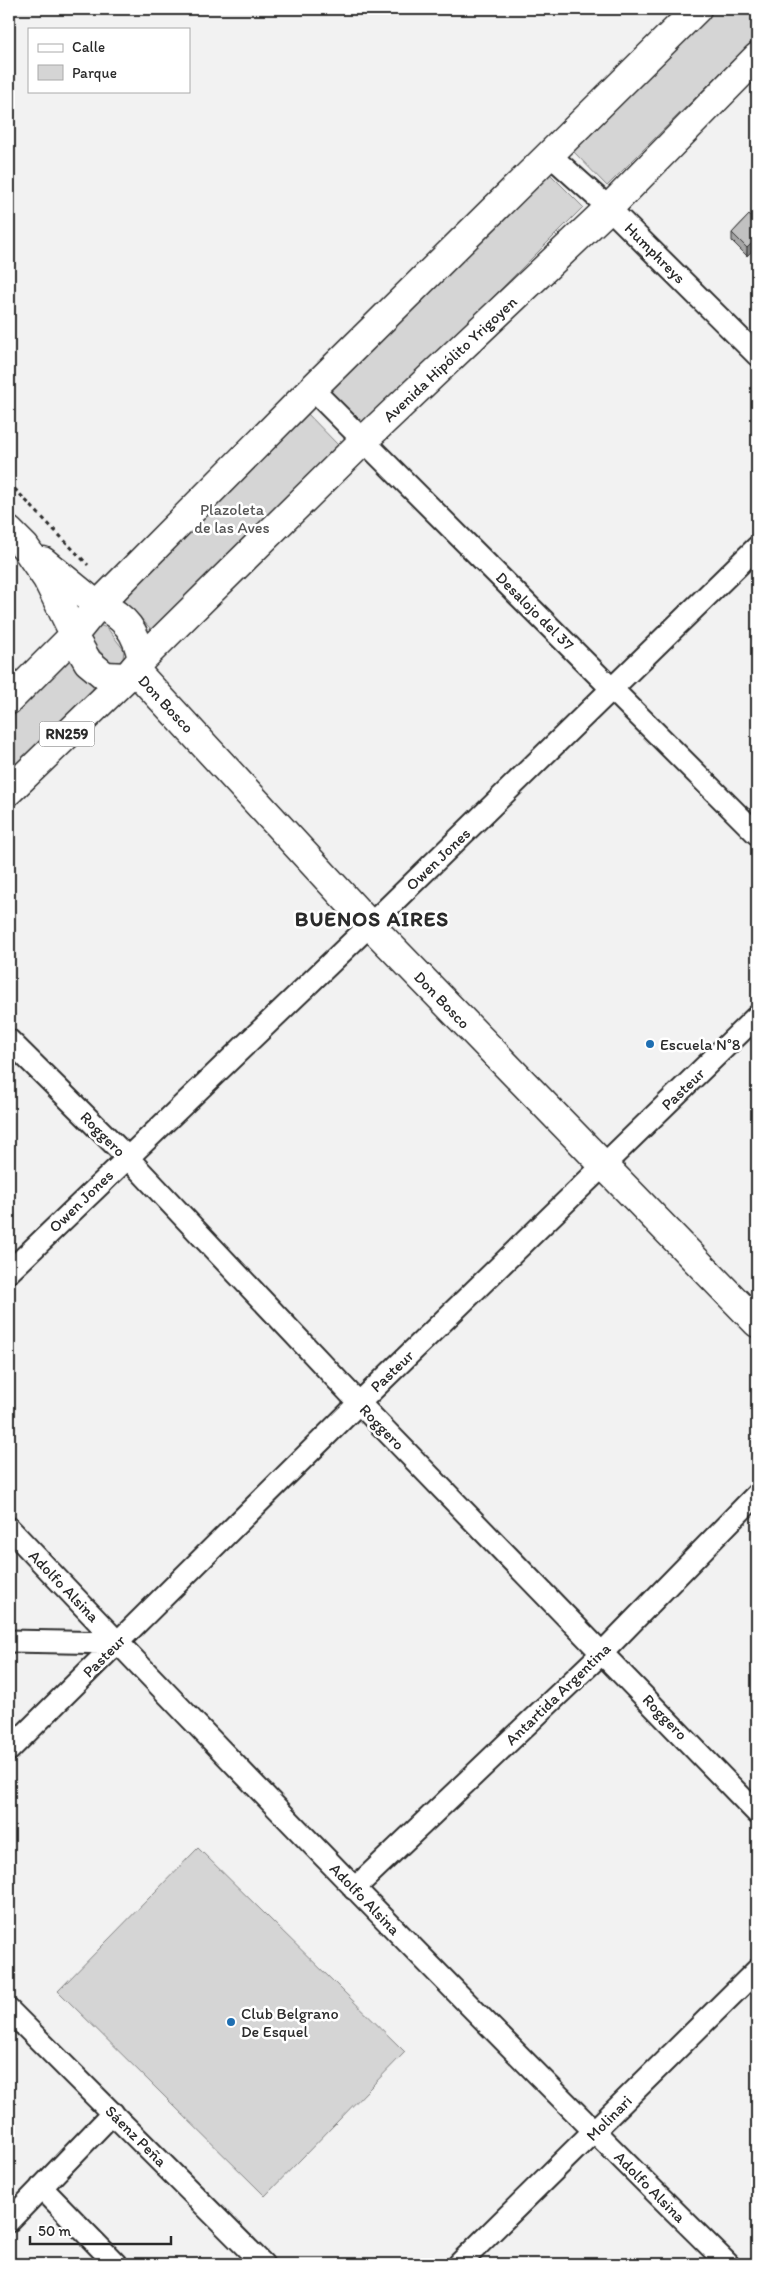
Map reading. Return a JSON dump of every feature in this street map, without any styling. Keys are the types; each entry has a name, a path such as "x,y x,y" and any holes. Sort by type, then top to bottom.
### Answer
{"main road":[{"path":"9,700 74,635 103,600 312,389 697,9"},
{"name":"Avenida Hipólito Yrigoyen","path":"9,791 364,440 609,208 757,57"},
{"path":"17,539 103,600 126,623 138,638 134,669 105,676 88,662 57,604 53,590 17,539"},
{"name":"Don Bosco","path":"134,669 370,925 757,1323"}],"street":[{"name":"Humphreys","path":"550,154 609,208 757,355"},
{"name":"Desalojo del 37","path":"312,389 757,834"},
{"name":"Owen Jones","path":"9,1272 370,925 757,548"},
{"name":"Pasteur","path":"9,1750 359,1403 757,1016"},
{"name":"Roggero","path":"9,1040 127,1157 359,1403 757,1812"},
{"name":"Antartida Argentina","path":"354,1889 602,1653 757,1494"},
{"name":"Adolfo Alsina","path":"9,1528 354,1889 594,2132 728,2264"},
{"path":"9,1641 118,1643"},
{"name":"Molinari","path":"459,2264 757,1970"},
{"name":"Sáenz Peña","path":"9,2010 263,2264"},
{"path":"9,2221 113,2113"},
{"path":"41,2187 116,2264"}],"path":[{"path":"9,484 103,600"}],"green space":[{"path":"716,9 757,9 757,36 607,186 573,151"},
{"path":"549,173 583,207 365,425 330,390"},
{"name":"Plazoleta de las Aves","path":"305,411 339,446 153,631 119,596"},
{"path":"96,624 107,628 124,650 123,659 119,662 110,662 92,643 89,636"},
{"path":"63,655 73,658 95,681 92,692 9,773 9,710"},
{"name":"Club Belgrano De Esquel","path":"198,1848 405,2052 265,2196 58,1991"}],"building":[{"path":"749,215 757,223 757,238 747,248 732,233"},
{"path":"757,257 757,267 752,262"}],"place":[{"name":"Escuela N°8","path":"650,1044"},
{"name":"Club Belgrano De Esquel","path":"231,2022"}],"district":[{"name":"BUENOS AIRES","path":"372,918"}]}
